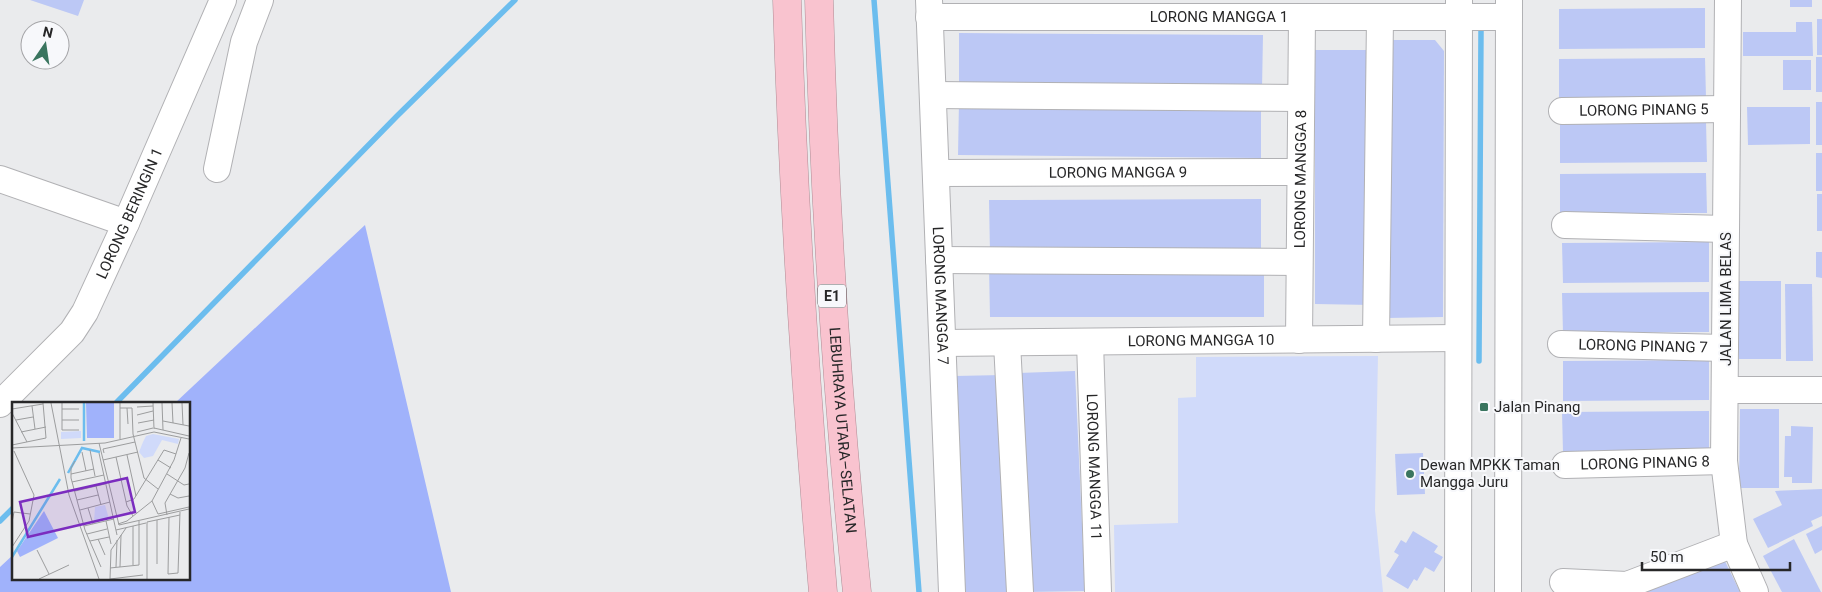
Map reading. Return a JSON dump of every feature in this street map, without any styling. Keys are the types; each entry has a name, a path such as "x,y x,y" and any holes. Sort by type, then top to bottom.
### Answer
{"highway":[{"name":"LEBUHRAYA UTARA–SELATAN","path":"787,0 793,171 805,364 823,592"},
{"name":"LEBUHRAYA UTARA–SELATAN","path":"819,0 825,164 836,353 856,592"}],"street":[{"name":"LORONG BERINGIN 1","path":"0,404 72,332 85,312 224,0"},
{"path":"217,168 244,42 260,0"},
{"name":"JALAN LIMA BELAS","path":"1728,0 1724,461 1734,544 1755,592"},
{"name":"LORONG MANGGA 1","path":"929,8 1186,8 1302,17 1380,18 1459,8 1509,8"},
{"name":"LORONG MANGGA 7","path":"929,8 952,592"},
{"path":"1458,592 1459,8"},
{"path":"1508,592 1509,8"},
{"name":"LORONG MANGGA 8","path":"1298,340 1302,17"},
{"path":"1376,339 1380,18"},
{"path":"933,95 1301,98"},
{"name":"LORONG PINANG 5","path":"1562,111 1727,109"},
{"name":"LORONG MANGGA 9","path":"936,174 1300,172"},
{"path":"0,180 126,223"},
{"path":"1565,225 1726,229"},
{"path":"939,260 1299,262"},
{"name":"LORONG MANGGA 10","path":"943,343 1458,338"},
{"name":"LORONG MANGGA 11","path":"1090,342 1098,592"},
{"path":"1007,343 1020,592"},
{"name":"LORONG PINANG 7","path":"1561,344 1725,348"},
{"path":"1725,390 1822,390"},
{"name":"LORONG PINANG 8","path":"1565,465 1724,461"},
{"path":"1563,582 1627,586 1734,544"}],"shaded area":[{"path":"365,225 451,592 0,592 0,567 12,556 12,580 190,580 190,402 176,402"},
{"path":"1378,356 1375,510 1383,592 1115,592 1114,525 1178,523 1178,398 1196,397 1196,357"}],"building":[{"path":"30,0 84,0 78,16"},
{"path":"1790,0 1812,0 1812,7 1790,7"},
{"path":"1705,8 1705,48 1559,49 1559,9"},
{"path":"1817,19 1822,19 1822,55 1817,55"},
{"path":"1796,22 1812,22 1813,56 1743,56 1743,32 1796,32"},
{"path":"959,33 1263,35 1262,89 959,87"},
{"path":"1388,40 1435,40 1444,51 1443,317 1387,318"},
{"path":"1315,50 1373,50 1372,305 1315,304"},
{"path":"1816,57 1822,57 1822,92 1816,92"},
{"path":"1705,58 1706,98 1559,99 1559,59"},
{"path":"1783,60 1811,60 1811,90 1783,90"},
{"path":"959,102 1261,105 1261,158 958,155"},
{"path":"1816,102 1822,102 1822,145 1816,145"},
{"path":"1747,107 1810,107 1810,144 1748,145"},
{"path":"1706,122 1707,162 1560,163 1560,123"},
{"path":"1816,153 1822,153 1822,191 1816,191"},
{"path":"1706,173 1707,213 1560,213 1560,174"},
{"path":"1817,194 1822,194 1822,231 1817,231"},
{"path":"1261,199 1261,252 990,253 989,200"},
{"path":"1709,242 1709,282 1563,283 1562,243"},
{"path":"1816,252 1822,252 1822,278 1816,277"},
{"path":"989,266 1264,266 1264,317 990,317"},
{"path":"1739,281 1781,281 1781,359 1739,359"},
{"path":"1785,284 1812,284 1813,361 1786,361"},
{"path":"1709,292 1709,332 1563,333 1562,293"},
{"path":"1709,360 1709,400 1563,401 1563,361"},
{"path":"1075,371 1085,591 1028,592 1018,373"},
{"path":"1003,375 1013,592 964,592 955,376"},
{"path":"1740,409 1779,409 1779,488 1739,488"},
{"path":"1709,411 1709,451 1563,452 1562,412"},
{"path":"1791,426 1813,427 1812,483 1792,483 1792,477 1784,477 1785,436 1791,436"},
{"name":"Dewan MPKK Taman Mangga Juru","path":"1423,453 1425,494 1397,495 1395,454"},
{"path":"1822,489 1822,516 1811,521 1813,526 1768,548 1753,519 1782,505 1775,491"},
{"path":"1822,526 1822,550 1815,554 1806,534"},
{"path":"1413,531 1438,546 1434,552 1443,557 1434,572 1425,567 1417,581 1414,579 1408,589 1386,576 1399,555 1394,552 1401,540 1406,543"},
{"path":"1794,539 1821,592 1782,592 1763,556"},
{"path":"1722,555 1740,592 1646,592"}],"waterway":[{"path":"117,402 397,116 515,0"},
{"path":"874,0 919,592"},
{"path":"1479,361 1481,31"},
{"path":"0,521 12,509"}],"place":[{"name":"Jalan Pinang","path":"1484,407"},
{"name":"Dewan MPKK Taman Mangga Juru","path":"1410,474"}]}
